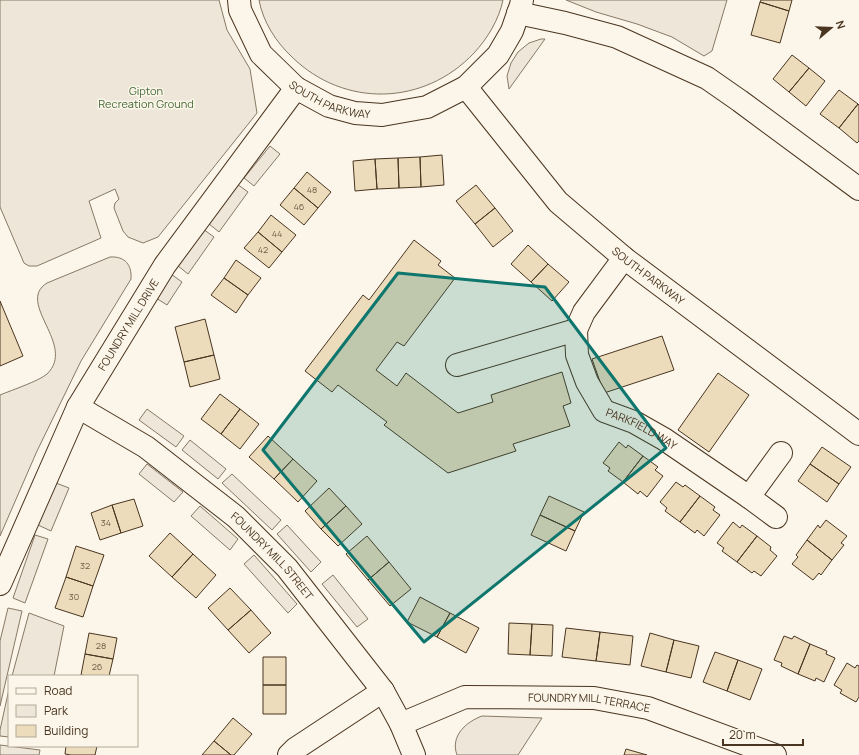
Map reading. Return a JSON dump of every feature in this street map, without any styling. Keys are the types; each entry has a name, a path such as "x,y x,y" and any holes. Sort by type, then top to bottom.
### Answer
{"street":[{"name":"SOUTH PARKWAY","path":"239,0 240,10 261,54 296,88 329,106 355,113 382,115 427,107 466,87 498,55 512,31 520,7 565,23 617,38 706,78 740,101 859,189"},
{"name":"SOUTH PARKWAY","path":"466,87 558,202 624,258 859,434"},
{"name":"FOUNDRY MILL DRIVE","path":"0,584 78,407 165,265 296,88"},
{"name":"PARKFIELD WAY","path":"624,258 584,312 576,330 577,355 587,382 604,410 634,422 664,439 776,517"},
{"path":"458,365 576,330"},
{"name":"FOUNDRY MILL STREET","path":"78,407 146,447 236,517 287,568 383,691 401,724 414,755"},
{"path":"749,497 781,453"},
{"path":"289,755 295,749 383,691"},
{"name":"FOUNDRY MILL TERRACE","path":"401,724 465,697 594,698 648,708 775,755"}],"highlighted area":[{"path":"398,273 545,287 666,448 424,642 263,450"}],"green space":[{"name":"Gipton Recreation Ground","path":"0,0 219,0 227,30 250,69 257,113 158,237 143,243 128,237 123,231 114,208 115,203 119,199 115,189 89,201 101,238 37,266 29,266 24,263 0,207"},
{"path":"259,0 503,0 496,21 484,41 474,53 454,70 432,83 408,91 384,94 359,92 335,85 313,74 292,57 281,45 267,24"},
{"path":"566,0 727,0 712,51 704,56 672,37 637,24 596,12"},
{"path":"545,39 509,89 507,76 511,63 518,52 529,43"},
{"path":"270,146 280,154 254,186 244,178"},
{"path":"237,184 248,192 219,232 208,223"},
{"path":"203,229 214,237 188,274 177,265"},
{"path":"110,257 120,258 126,262 129,266 131,279 81,361 37,451 0,536 0,395 43,377 47,374 54,363 55,350 38,302 39,291 47,283"},
{"path":"171,274 182,282 167,305 156,298"},
{"path":"147,409 184,436 176,447 139,420"},
{"path":"190,440 226,469 218,479 182,450"},
{"path":"147,464 183,492 174,502 139,474"},
{"path":"232,474 281,520 272,530 222,483"},
{"path":"56,483 69,488 51,531 38,525"},
{"path":"200,506 238,539 230,550 191,516"},
{"path":"287,525 321,562 311,572 277,534"},
{"path":"35,535 48,539 25,603 13,598"},
{"path":"254,555 297,604 288,613 244,564"},
{"path":"333,575 368,619 357,627 322,584"},
{"path":"8,608 22,611 0,706 0,641"},
{"path":"29,613 64,626 54,675 12,675"},
{"path":"8,694 8,737 0,736"},
{"path":"482,716 542,718 518,755 457,755 455,748 456,742 461,731 470,722"},
{"path":"0,745 40,750 39,755 0,755"}],"building":[{"path":"761,0 792,0 789,11 760,2"},
{"path":"760,2 789,11 780,43 751,35"},
{"path":"792,55 809,68 789,92 773,79"},
{"path":"809,68 825,81 806,106 789,92"},
{"path":"839,90 858,104 839,128 820,114"},
{"path":"858,104 859,141 857,143 839,128"},
{"path":"442,155 444,185 421,187 420,157"},
{"path":"420,157 421,187 399,188 398,158"},
{"path":"398,158 399,188 377,189 375,159"},
{"path":"375,159 377,189 355,191 353,161"},
{"path":"307,172 331,192 318,208 294,188"},
{"path":"476,185 495,208 475,224 456,201"},
{"path":"294,188 318,208 304,225 280,205"},
{"path":"495,208 513,231 493,247 475,224"},
{"path":"271,215 296,235 282,252 258,232"},
{"path":"258,232 282,252 269,268 244,248"},
{"path":"414,240 441,261 438,265 455,278 404,346 397,342 376,370 397,386 406,373 458,413 493,402 491,395 562,372 571,403 563,406 570,426 513,444 516,451 448,473 384,425 387,422 338,385 332,392 305,371 363,295 369,300"},
{"path":"528,245 548,264 531,282 511,264"},
{"path":"236,260 261,278 248,295 224,278"},
{"path":"548,264 569,282 552,301 531,282"},
{"path":"224,278 248,295 236,313 211,295"},
{"path":"0,301 23,356 0,366"},
{"path":"205,319 214,355 184,362 175,327"},
{"path":"662,336 674,370 604,393 592,359"},
{"path":"214,355 220,379 190,387 184,362"},
{"path":"718,373 749,395 709,452 678,430"},
{"path":"220,394 240,409 221,434 201,419"},
{"path":"240,409 259,424 240,449 221,434"},
{"path":"268,436 293,459 274,479 249,457"},
{"path":"619,442 626,448 628,445 643,456 623,482 608,471 610,468 603,463"},
{"path":"822,447 851,467 839,484 810,464"},
{"path":"643,456 658,467 655,470 663,476 647,497 640,491 638,494 623,482"},
{"path":"293,459 317,481 298,502 274,479"},
{"path":"810,464 839,484 827,502 798,481"},
{"path":"676,482 683,487 685,485 700,496 680,522 665,511 667,508 660,502"},
{"path":"329,488 346,506 321,529 305,511"},
{"path":"549,496 584,512 575,531 540,515"},
{"path":"700,496 715,507 713,510 720,515 704,536 697,530 695,533 680,522"},
{"path":"134,499 143,526 121,533 112,505"},
{"path":"112,505 121,533 100,540 91,513"},
{"path":"346,506 362,524 338,546 321,529"},
{"path":"540,515 575,531 566,551 531,535"},
{"path":"826,520 847,536 841,543 844,545 832,560 807,540 818,525 820,528"},
{"path":"733,522 740,528 742,525 757,536 737,562 722,551 724,548 717,543"},
{"path":"170,533 193,554 172,577 149,556"},
{"path":"367,536 389,562 368,580 346,554"},
{"path":"757,536 771,547 770,550 777,556 761,576 754,571 752,573 737,562"},
{"path":"807,540 832,560 821,575 819,573 813,580 792,564 798,557 796,555"},
{"path":"76,546 104,555 93,586 66,577"},
{"path":"193,554 216,575 196,598 172,577"},
{"path":"389,562 411,589 390,606 368,580"},
{"path":"66,577 93,586 83,617 55,608"},
{"path":"230,588 251,610 228,630 208,608"},
{"path":"420,597 450,613 437,637 407,622"},
{"path":"251,610 271,633 249,653 228,630"},
{"path":"450,613 479,628 466,653 437,637"},
{"path":"509,623 532,624 530,655 508,654"},
{"path":"532,624 553,625 552,656 530,655"},
{"path":"566,628 600,632 596,661 562,657"},
{"path":"600,632 633,636 630,665 596,661"},
{"path":"89,633 117,638 113,659 85,654"},
{"path":"650,633 674,640 666,672 641,666"},
{"path":"784,636 792,639 794,636 810,644 798,674 781,666 782,663 774,660"},
{"path":"674,640 699,646 691,678 666,672"},
{"path":"810,644 827,651 826,654 835,658 824,682 816,678 815,681 798,674"},
{"path":"715,652 738,660 727,691 703,682"},
{"path":"85,654 113,659 109,675 81,675"},
{"path":"263,657 286,657 286,685 263,685"},
{"path":"738,660 762,669 750,700 727,691"},
{"path":"847,663 855,668 857,665 859,666 859,697 856,702 840,693 842,690 834,685"},
{"path":"263,685 286,685 286,714 263,714"},
{"path":"233,718 252,734 234,755 231,755 214,741"},
{"path":"214,741 231,755 202,755"},
{"path":"66,747 97,747 95,755 65,754"},
{"path":"626,749 647,755 624,755"}]}
